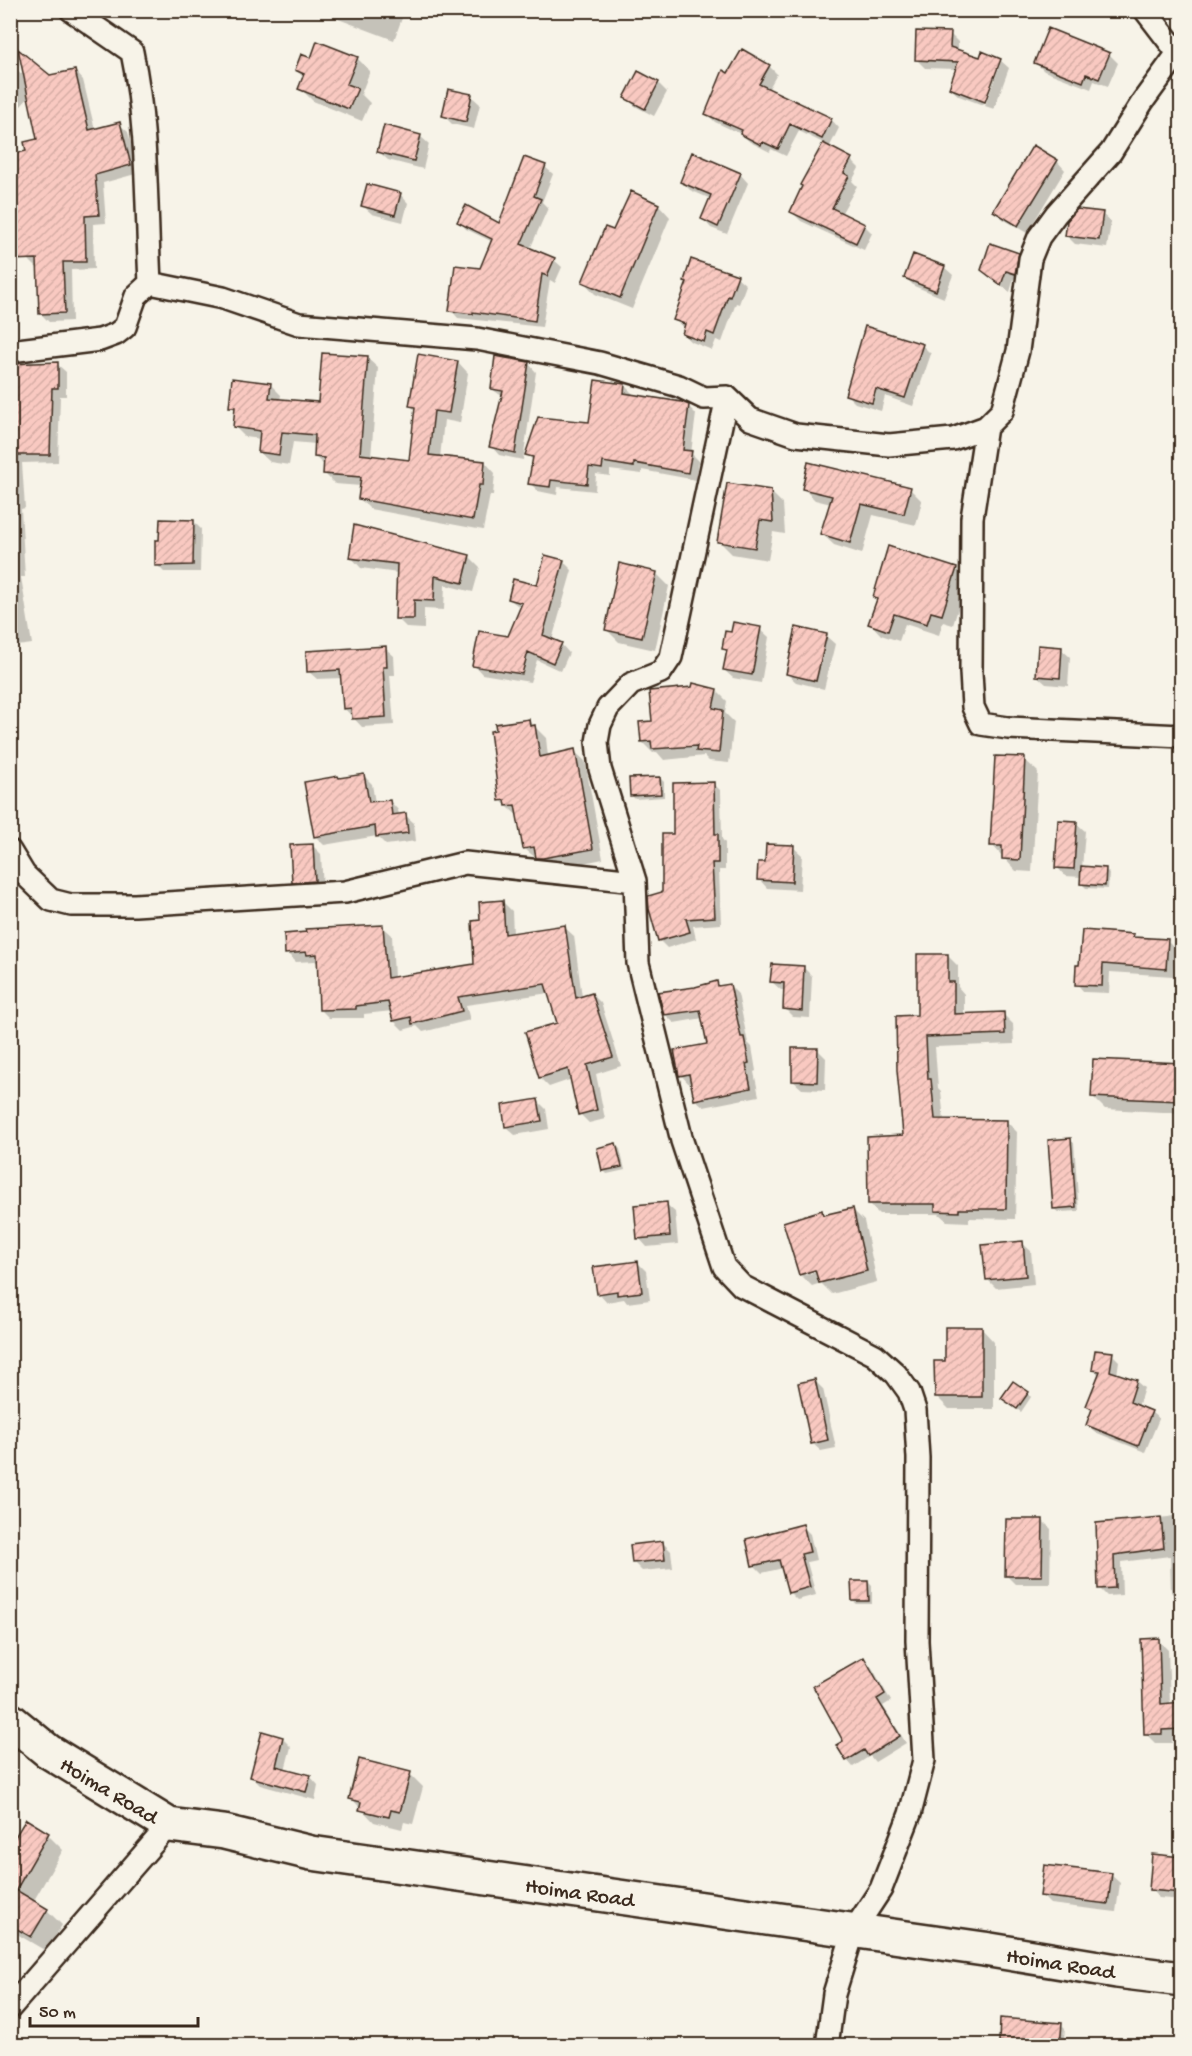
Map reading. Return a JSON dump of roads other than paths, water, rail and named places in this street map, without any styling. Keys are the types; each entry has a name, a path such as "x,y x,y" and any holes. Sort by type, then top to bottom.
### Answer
{"main road":[{"name":"Hoima Road","path":"10,1720 48,1751 169,1825 224,1832 311,1853 1182,1979"}],"street":[{"path":"10,351 100,340 116,334 125,327 136,296 150,283 145,141 138,79 132,52 70,10"},
{"path":"150,283 223,298 299,324 477,339 600,363 679,386 704,398 727,396 750,419 796,435 889,445 953,439 986,428 1002,411 1018,351 1030,259 1039,237 1056,214 1111,152 1143,101 1180,54 1145,10"},
{"path":"727,396 672,657 661,672 631,684 608,708 600,725 597,742 600,769 635,881 638,963 682,1141 724,1267 742,1286 875,1355 896,1374 909,1392 915,1410 918,1458 917,1641 924,1760 910,1814 881,1889 854,1930 834,1994 827,2046"},
{"path":"986,428 972,518 971,672 973,706 981,724 1008,728 1182,736"},
{"path":"10,851 24,874 51,900 71,905 135,905 345,892 465,863 635,881"},
{"path":"10,2008 169,1825"}]}
